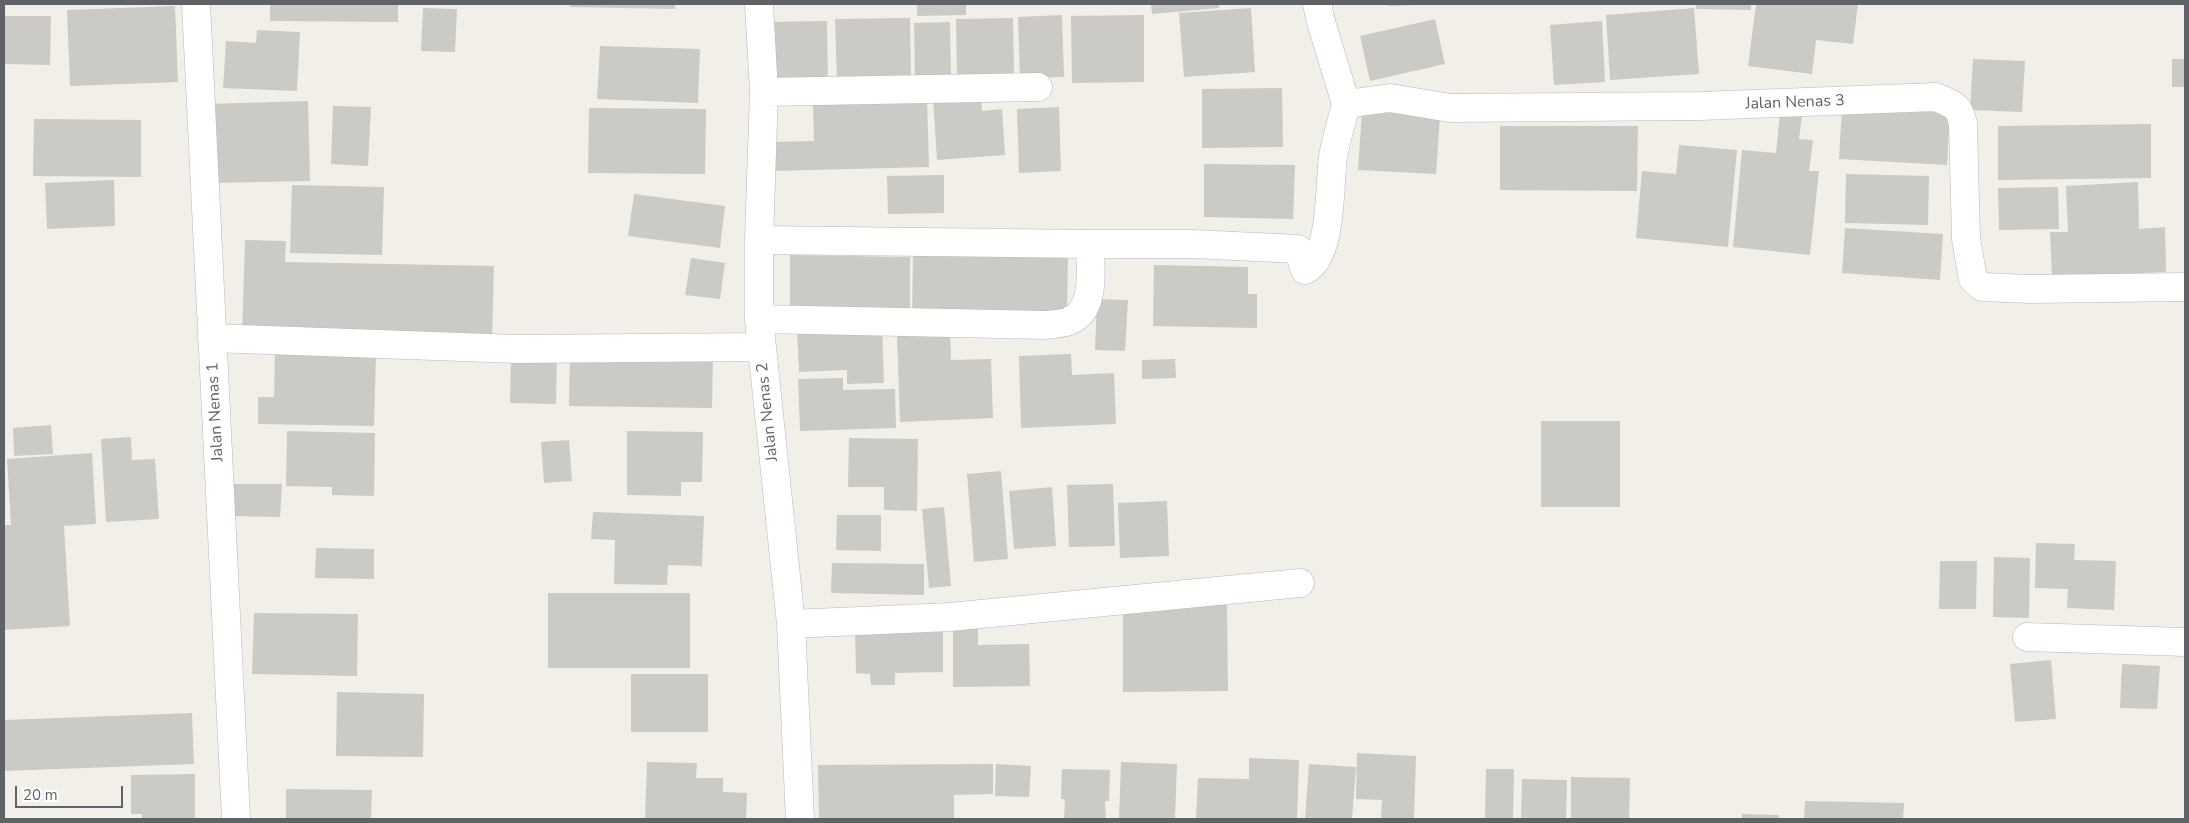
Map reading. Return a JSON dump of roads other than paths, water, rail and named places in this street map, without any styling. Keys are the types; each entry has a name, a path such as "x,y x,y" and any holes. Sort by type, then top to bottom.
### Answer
{"street":[{"name":"Jalan Nenas 1","path":"196,4 236,819"},
{"name":"Jalan Nenas 2","path":"760,4 764,92 759,240 759,319 791,624 800,819"},
{"path":"759,240 1193,244 1298,249 1304,270 1309,268 1316,262 1322,244 1333,156 1346,104 1317,4"},
{"path":"764,92 1038,87"},
{"name":"Jalan Nenas 3","path":"1346,104 1390,98 1450,108 1690,106 1936,97 1960,110 1963,124 1966,239 1973,279 1982,287 2030,289 2185,286"},
{"path":"759,319 1046,325 1068,322 1081,314 1090,292 1090,244"},
{"path":"212,338 517,349 761,347"},
{"path":"791,624 950,617 1300,583"},
{"path":"2027,637 2185,642"}]}
